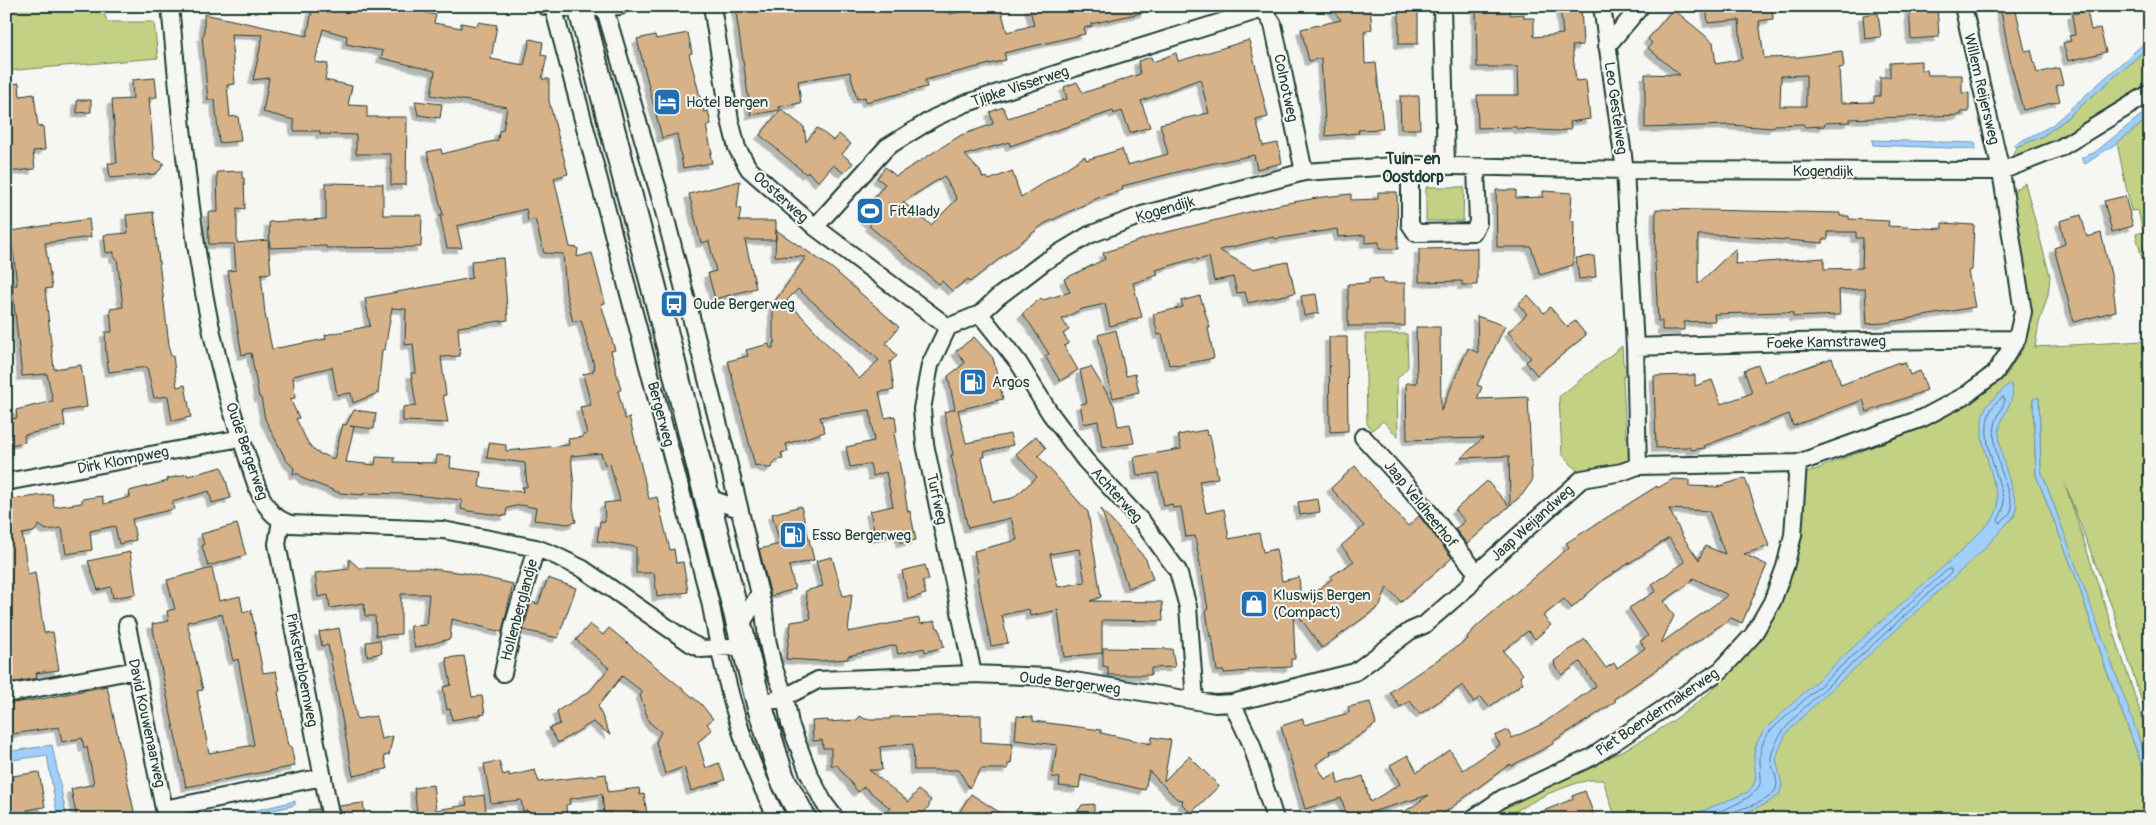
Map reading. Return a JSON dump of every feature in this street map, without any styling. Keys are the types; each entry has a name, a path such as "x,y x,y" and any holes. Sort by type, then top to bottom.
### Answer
{"main road":[{"name":"Bergerweg","path":"580,8 659,307 759,704 782,778 804,819"}],"street":[{"name":"Oude Bergerweg","path":"170,6 189,188 200,266 223,378 240,438 262,498 272,514 281,520"},
{"path":"550,7 580,8 609,6 661,200 760,593 773,666 785,697 790,724 809,774 824,803 836,819"},
{"name":"Oosterweg","path":"712,6 730,120 737,148 749,169 815,227 948,327"},
{"path":"1442,6 1446,165"},
{"name":"Leo Gestelweg","path":"1602,6 1625,170"},
{"name":"Leo Gestelweg","path":"1607,46 1641,6"},
{"name":"Willem Reijersweg","path":"1963,6 2001,171 2022,312 2017,339"},
{"name":"Bergerweg","path":"550,7 710,601 725,678 750,756 766,797 778,819"},
{"name":"Tjipke Visserweg","path":"815,227 887,147 934,118 964,104 1264,8"},
{"name":"Colnotweg","path":"1264,8 1273,24 1304,172"},
{"name":"Kogendijk","path":"948,327 980,314 998,297 1044,262 1089,235 1142,214 1304,172 1410,165 1625,170 2001,171 2060,148 2150,93"},
{"path":"1410,165 1410,224 1416,233 1473,232 1478,223 1476,167"},
{"path":"1625,170 1635,347 1638,466"},
{"name":"Achterweg","path":"980,314 1018,362 1050,413 1085,460 1143,523 1178,571 1188,607 1194,700"},
{"name":"Turfweg","path":"948,327 930,365 922,409 925,444 973,674"},
{"name":"Foeke Kamstraweg","path":"1635,347 1795,342 2017,339"},
{"name":"Jaap Weijandweg","path":"1232,704 1355,672 1410,631 1424,625 1470,586 1477,573 1582,479 1622,472 1638,466 1798,463 1923,418 1966,396 1995,372 2017,339"},
{"name":"Jaap Veldheerhof","path":"1363,437 1413,492 1477,573"},
{"name":"Dirk Klompweg","path":"6,482 240,438"},
{"name":"Piet Boendermakerweg","path":"1472,819 1503,798 1592,757 1721,670 1753,635 1772,602 1794,535 1798,463"},
{"path":"706,497 739,509"},
{"path":"281,520 290,524 306,526 443,530 536,548 582,569 690,643 702,649 719,648 741,636 760,593"},
{"name":"Pinksterbloemweg","path":"281,520 278,544 331,819"},
{"name":"Hollenberglandje","path":"503,672 514,623 536,548"},
{"name":"David Kouwenaarweg","path":"127,625 164,809 323,777"},
{"path":"6,694 136,670"},
{"name":"Oude Bergerweg","path":"759,704 785,697 818,680 973,674 1050,677 1215,704 1232,704"},
{"path":"1232,704 1251,744 1274,819"}],"green space":[{"path":"6,6 102,6 107,22 154,22 158,58 6,71"},
{"path":"2150,46 2150,82 2048,144 2011,159 2016,147 2041,137 2061,123"},
{"path":"2150,117 2150,292 2136,234 2143,232 2138,210 2131,211 2117,143"},
{"path":"2025,183 2050,276 2048,295 2039,323 2035,347 2143,341 2150,372 2150,728 2114,613 2065,484 2150,742 2150,773 2041,470 2039,398 2033,399 2036,475 2076,577 2105,666 2150,787 2150,819 1616,819 1603,780 1590,780 1547,794 1501,819 1480,819 1539,788 1602,761 1641,741 1699,701 1725,678 1748,652 1768,623 1784,592 1797,549 1802,475 1939,420 2006,376 2026,342 2030,312 2013,196 2016,189"},
{"path":"1426,187 1464,187 1463,221 1426,221"},
{"path":"1365,334 1407,334 1408,367 1397,379 1398,437 1383,421 1372,430 1367,424"},
{"path":"1622,346 1623,363 1628,369 1628,375 1623,377 1626,437 1631,438 1631,458 1624,466 1580,474 1562,454 1559,397"}],"water":[{"path":"2150,38 2150,46 2061,123 2041,137 2016,147 2013,145 2051,126"},
{"path":"2150,108 2150,117 2117,143 2085,164 2082,161 2082,157 2094,153"},
{"path":"1872,140 1976,143 1975,149 1873,145"},
{"path":"2010,383 2013,394 2001,421 1999,436 2002,457 2015,498 2017,508 2015,515 1981,552 1808,711 1786,734 1776,759 1782,785 1779,795 1766,804 1729,819 1683,819 1748,792 1754,783 1756,775 1754,751 1765,729 1874,628 1960,552 1993,519 1998,508 1997,496 1982,438 1982,417 1987,405"},
{"path":"2039,397 2041,470 2137,732 2150,773 2150,787 2105,666 2076,577 2036,475 2033,399"},
{"path":"52,745 67,819 58,819 47,755 6,761 6,752"},
{"path":"295,801 295,805 237,819 220,819"}],"building":[{"path":"313,6 394,6 436,15 434,23 461,28 461,23 477,26 478,22 497,25 491,59 524,65 530,39 543,42 541,55 547,56 542,79 549,79 549,101 568,174 554,178 570,247 578,248 577,257 592,253 605,303 601,304 615,350 611,351 621,390 618,391 625,419 629,417 630,420 649,499 657,497 670,550 674,549 676,563 683,562 688,592 657,597 654,573 636,573 636,547 597,541 600,521 605,522 604,503 620,501 610,464 605,465 601,453 571,456 574,487 573,507 576,522 568,524 534,520 536,508 521,505 507,508 506,516 461,509 462,500 403,494 363,493 363,495 340,493 304,479 299,474 293,474 294,468 286,460 265,419 251,353 242,355 228,271 236,270 234,244 209,244 208,212 218,212 217,172 242,171 242,178 244,178 245,209 237,208 237,243 268,240 271,273 261,274 265,314 272,349 326,339 325,335 370,326 365,298 472,278 471,261 503,258 508,320 458,327 460,356 441,357 446,395 443,395 448,423 403,421 403,407 416,405 411,373 416,373 413,344 405,345 406,309 392,308 385,349 382,350 378,393 353,403 351,393 337,395 332,367 293,376 295,398 290,399 299,418 296,419 308,443 316,452 334,459 343,424 346,425 354,410 376,413 374,429 350,426 354,427 346,462 375,465 376,457 395,458 394,462 436,463 437,455 451,456 450,468 481,472 479,487 523,492 522,487 527,487 525,463 487,458 489,443 506,445 506,451 569,445 568,439 583,437 583,435 587,434 580,407 591,405 583,374 593,372 593,369 595,369 581,320 573,322 566,293 563,254 544,253 535,219 528,221 526,209 457,226 462,248 447,248 440,215 443,215 427,152 441,149 442,154 498,140 499,131 503,130 507,107 431,95 435,71 381,58 383,51 346,44 347,36 323,29 315,62 328,64 325,80 352,86 348,105 367,106 367,117 407,117 406,185 391,185 391,154 356,154 356,135 320,134 320,131 294,131 294,120 263,112 269,78 253,80 263,35 231,34 235,84 227,85 230,117 238,116 241,141 219,143 215,100 208,100 202,36 204,36 204,14 307,36"},
{"path":"735,6 949,6 950,14 987,6 1000,6 1007,32 1034,25 1029,6 1145,6 1145,12 1091,24 1092,26 1084,28 1085,34 1004,53 1006,60 925,80 927,87 866,102 865,97 857,99 850,72 798,81 801,103 778,107 804,127 806,142 817,128 834,141 839,134 851,144 842,154 853,163 844,173 833,165 819,182 808,172 806,174 760,135 780,110 751,115"},
{"path":"1329,6 1370,6 1372,29 1364,32 1365,64 1376,63 1383,129 1358,130 1359,133 1326,136 1321,58 1309,61 1301,29 1341,20"},
{"path":"1476,6 1503,6 1503,9 1510,9 1510,15 1524,14 1524,18 1534,18 1534,37 1563,34 1560,6 1581,6 1583,45 1572,46 1576,81 1586,80 1590,119 1570,122 1571,129 1559,131 1517,129 1517,127 1478,128 1477,95 1519,95 1518,67 1477,67"},
{"path":"1706,6 1772,6 1773,19 1759,21 1764,58 1799,57 1842,51 1844,67 1839,68 1841,103 1874,102 1874,96 1880,96 1880,77 1890,77 1890,63 1921,61 1921,70 1927,70 1928,75 1962,75 1962,93 1969,93 1969,112 1961,112 1961,115 1850,119 1850,122 1825,123 1824,126 1805,127 1803,124 1775,125 1773,128 1729,125 1645,128 1645,74 1680,75 1648,48 1652,43 1648,39 1673,9 1713,42 1716,64 1742,59 1739,20 1708,23","holes":["1806,75 1806,106 1780,106 1781,76"]},
{"path":"1909,6 1937,6 1939,37 1911,39"},
{"path":"2000,6 2015,6 2025,51 2031,50 2037,73 2059,68 2063,84 2056,86 2060,101 2023,110 2011,64"},
{"path":"1399,11 1418,11 1418,44 1399,44"},
{"path":"2087,11 2091,30 2100,28 2106,52 2068,61 2063,43 2071,41 2069,36 2075,35 2072,14"},
{"path":"1878,13 1881,37 1865,39 1863,15"},
{"path":"688,33 692,53 689,54 704,112 708,111 711,124 706,126 712,153 710,153 712,163 683,168 677,134 662,138 637,39 655,35 656,39"},
{"path":"1249,40 1268,117 1256,120 1263,146 1278,143 1282,163 1257,169 1254,155 1122,186 1123,190 1100,197 1044,224 970,282 968,279 952,291 942,281 939,284 916,265 869,226 871,224 860,215 885,184 877,178 885,167 896,176 961,135 993,124 990,112 1003,107 1008,118 1067,99 1064,87 1077,82 1083,93 1140,74 1138,61 1151,57 1153,62 1176,53 1178,61","holes":["1200,79 1209,113 1160,124 1168,154 1127,165 1122,149 1086,160 1085,156 1021,197 1012,171 989,180 987,177 983,178 980,171 965,155 1009,142 1010,146 1113,111 1114,114 1122,111 1130,133 1150,127 1141,101","944,176 957,199 931,225 903,202"]},
{"path":"155,78 157,97 149,98 154,159 164,163 155,174 110,178 108,163 117,163 112,100 133,99 132,80"},
{"path":"19,83 20,96 34,94 38,127 43,126 45,150 33,151 35,169 6,172 6,85"},
{"path":"1400,96 1419,96 1420,129 1401,129"},
{"path":"77,100 91,100 91,112 77,113"},
{"path":"415,101 442,104 440,118 418,115"},
{"path":"740,181 737,208 741,208 739,221 776,221 776,240 745,240 756,288 715,299 708,273 716,271 709,241 701,243 689,194"},
{"path":"326,183 383,184 383,215 422,215 421,247 326,248 326,246 270,248 269,222 326,219"},
{"path":"1496,190 1516,190 1516,198 1543,197 1543,191 1572,193 1570,221 1574,221 1573,265 1540,275 1531,247 1497,247"},
{"path":"1378,192 1397,192 1398,249 1379,249 1379,242 1365,243 1365,235 1338,237 1337,229 1275,239 1274,237 1219,250 1252,269 1288,262 1295,293 1248,303 1245,292 1237,293 1233,277 1214,281 1209,257 1197,260 1196,258 1156,270 1158,275 1133,283 1142,317 1110,326 1105,304 1082,309 1062,319 1069,330 1063,334 1069,343 1064,346 1078,370 1060,381 1045,356 1049,354 1022,314 1041,298 1043,300 1070,292 1064,279 1105,259 1103,253 1155,235 1282,204 1323,197 1351,194 1351,200 1378,199"},
{"path":"2125,196 2133,226 2112,232 2104,201"},
{"path":"1656,209 1840,213 1840,216 1849,216 1849,219 1889,221 1888,226 1942,229 1942,223 1974,225 1972,270 1968,271 1975,307 1884,323 1867,324 1865,289 1839,290 1840,315 1793,317 1793,313 1783,312 1714,314 1715,321 1684,322 1684,330 1662,330 1662,321 1658,321 1655,262","holes":["1828,232 1856,232 1856,238 1863,238 1862,268 1824,269 1824,258 1735,264 1736,248 1698,284 1698,235 1725,235 1823,243 1823,239 1828,239"]},
{"path":"153,212 170,353 173,356 177,387 185,385 191,417 172,421 168,396 154,398 147,367 109,372 106,354 105,332 112,332 110,309 123,307 117,258 114,258 114,252 106,253 104,235 128,233 126,215"},
{"path":"2081,215 2087,237 2101,233 2112,279 2116,311 2074,322 2054,248 2065,244 2060,221"},
{"path":"89,219 91,237 45,243 52,288 45,289 54,369 81,365 87,407 63,411 65,426 24,435 25,442 6,446 6,420 17,418 16,410 53,401 47,374 22,376 12,285 17,285 11,231"},
{"path":"776,230 832,268 899,327 886,343 897,356 890,362 894,390 879,392 885,418 895,416 897,432 894,432 908,512 910,511 916,540 901,543 899,532 876,538 870,511 893,506 886,472 873,476 870,464 850,467 846,447 874,441 870,410 820,417 825,432 786,444 788,451 781,453 783,459 776,460 771,468 755,466 728,361 748,356 746,350 769,344 770,348 773,348 773,343 776,342 773,338 773,304 806,257 775,256","holes":["798,289 879,360 859,379 787,300"]},
{"path":"1477,248 1477,285 1462,285 1462,281 1419,282 1419,249"},
{"path":"1594,256 1596,277 1579,279 1576,258"},
{"path":"1383,278 1383,283 1405,283 1405,326 1348,326 1348,284 1369,283 1369,279"},
{"path":"1316,294 1319,313 1304,316 1301,296"},
{"path":"1528,295 1544,313 1550,307 1567,327 1575,321 1586,335 1537,375 1526,362 1531,358 1508,332 1527,314 1518,304"},
{"path":"1200,296 1210,328 1208,328 1214,358 1176,366 1176,364 1169,365 1162,334 1158,335 1153,314 1183,307 1181,301"},
{"path":"1477,316 1505,326 1477,385 1482,387 1477,399 1528,397 1532,481 1522,495 1510,505 1509,456 1461,458 1483,438 1407,440 1406,383 1417,383 1416,327 1440,327 1441,411 1468,348 1478,353"},
{"path":"1116,330 1126,376 1135,374 1139,392 1113,398 1098,335"},
{"path":"974,337 993,358 1003,399 958,410 966,443 1010,434 1013,445 984,452 985,457 982,457 992,502 1013,498 1037,477 1016,454 1036,436 1046,448 1038,456 1088,512 1101,597 1090,601 1162,602 1163,621 1102,620 1102,653 1064,657 1058,610 1030,616 1029,609 1002,615 1008,643 991,646 977,578 979,578 974,551 1017,540 1011,518 968,528 951,455 953,455 944,412 955,409 948,376 965,363 956,351","holes":["1079,549 1085,582 1058,587 1050,554"]},
{"path":"1329,337 1347,337 1348,431 1330,432"},
{"path":"1832,358 1841,385 1899,362 1899,364 1905,362 1910,375 1920,371 1927,390 1867,412 1863,400 1793,426 1789,414 1704,446 1705,448 1691,450 1690,447 1656,448 1654,376 1695,375 1695,386 1712,380 1721,404 1752,393 1744,370 1758,365 1765,382"},
{"path":"1091,367 1114,405 1118,426 1130,424 1134,443 1102,448 1098,421 1084,424 1080,404 1087,403 1080,370"},
{"path":"1206,430 1207,436 1210,435 1218,478 1199,481 1206,513 1224,509 1229,539 1259,533 1263,552 1276,549 1282,581 1299,577 1301,602 1332,579 1330,577 1354,561 1341,546 1364,526 1331,488 1355,466 1408,526 1419,516 1452,558 1401,602 1387,587 1380,606 1322,648 1293,608 1295,659 1291,659 1291,667 1249,669 1249,671 1226,673 1224,671 1217,671 1195,536 1186,537 1181,507 1173,508 1172,504 1164,506 1158,473 1137,476 1134,457 1181,449 1178,435"},
{"path":"222,467 231,498 212,503 209,491 172,502 174,509 132,519 136,540 119,544 115,526 90,531 92,550 66,554 62,528 46,530 39,525 34,532 22,534 28,574 35,572 44,633 53,632 59,670 36,673 37,678 10,683 6,657 6,500 52,494 54,507 82,503 82,499 102,496 104,504 130,497 129,491 168,481 167,479 187,474 188,476"},
{"path":"1745,478 1769,546 1744,554 1767,565 1742,623 1731,618 1614,699 1616,701 1552,742 1553,744 1511,766 1510,764 1436,819 1394,819 1429,795 1348,819 1341,798 1305,809 1281,726 1303,719 1304,725 1349,713 1348,707 1370,702 1376,724 1341,748 1330,751 1331,754 1316,764 1325,779 1336,773 1338,784 1363,776 1370,802 1400,784 1390,765 1408,755 1417,772 1450,750 1463,770 1500,745 1495,736 1508,730 1512,738 1542,724 1596,686 1580,662 1562,675 1554,665 1554,661 1585,639 1606,668 1614,663 1617,668 1645,648 1640,641 1648,636 1629,608 1656,591 1652,584 1685,562 1669,538 1604,579 1572,608 1564,599 1543,616 1551,625 1535,639 1528,631 1503,651 1523,674 1520,677 1523,683 1489,707 1481,697 1473,702 1463,685 1420,714 1410,701 1400,707 1390,692 1468,639 1467,637 1477,626 1569,547 1566,543 1657,486 1658,488 1673,479 1689,480 1689,486 1717,487","holes":["1669,509 1709,511 1725,554 1705,546 1699,560 1683,537","1693,578 1728,595 1661,643 1674,616 1664,601 1691,582"]},
{"path":"1487,481 1509,506 1467,544 1455,529 1465,521 1455,510"},
{"path":"1318,499 1320,512 1300,515 1298,502"},
{"path":"801,506 814,560 789,566 795,589 771,596 759,549 780,544 772,514"},
{"path":"1101,509 1146,559 1153,579 1128,588"},
{"path":"237,524 246,555 208,566 202,546 204,545 201,534"},
{"path":"130,552 136,594 113,598 111,587 98,590 88,561"},
{"path":"832,557 843,596 852,594 848,632 919,618 920,624 935,621 944,647 925,652 924,648 898,654 896,645 848,656 848,659 820,661 786,659 791,622 811,619 805,591 823,586 816,561"},
{"path":"349,559 359,568 425,568 465,573 513,584 502,632 452,619 450,639 415,648 410,626 426,625 429,594 401,594 401,634 376,636 375,616 365,616 364,603 330,608 328,595 318,597 315,573 349,569"},
{"path":"925,565 929,580 922,581 926,594 908,599 902,571"},
{"path":"212,568 219,601 240,596 243,612 251,610 263,673 276,671 288,746 291,746 295,766 186,787 152,624 169,621 167,611 175,609 167,580","holes":["222,614 233,661 238,659 254,745 209,753 197,691 203,690 187,622"]},
{"path":"548,578 576,588 558,638 523,630 531,602 538,604"},
{"path":"590,624 603,635 609,628 701,704 713,719 707,724 712,730 698,742 706,768 719,763 725,780 691,791 684,767 665,774 656,742 661,732 649,722 640,695 643,692 622,676 598,706 610,735 593,722 558,743 549,728 560,724 557,711 590,691 609,668 576,640"},
{"path":"339,628 357,719 376,716 381,739 393,736 389,755 384,756 387,769 353,776 328,645 322,646 319,632"},
{"path":"380,640 382,653 367,656 366,642"},
{"path":"1103,648 1172,649 1175,667 1151,668 1151,675 1108,675 1108,667 1103,666"},
{"path":"464,656 472,697 482,696 485,714 452,720 450,709 447,710 443,687 451,685 446,658"},
{"path":"107,686 135,816 121,819 77,819 71,789 94,784 87,747 84,748 82,738 62,742 59,727 6,735 6,704"},
{"path":"981,715 981,742 1013,744 1011,764 1008,764 1008,769 981,769 969,788 959,770 914,770 913,744 880,747 882,770 869,770 909,802 918,790 931,800 930,805 919,819 881,819 890,808 864,787 858,792 837,765 831,765 831,748 823,748 822,740 813,741 812,721 857,720 860,716 865,719 890,719 890,717"},
{"path":"1017,716 1033,717 1033,721 1101,730 1101,733 1151,744 1152,737 1171,740 1164,781 1189,756 1219,786 1191,813 1182,804 1183,800 1177,799 1149,771 1145,790 1081,775 1079,788 1059,786 1060,778 1052,777 1057,745 1015,740"},
{"path":"499,761 503,775 509,773 509,776 535,770 539,782 606,774 608,792 639,788 640,795 644,794 647,814 611,819 610,812 604,813 602,794 569,799 570,804 566,805 567,819 528,819 527,810 523,811 521,800 491,803 484,764"},
{"path":"39,772 45,807 27,810 28,816 6,819 6,777"},
{"path":"433,785 436,810 467,805 465,798 484,795 487,819 431,819 430,812 417,814 414,788"},
{"path":"1585,791 1594,815 1585,819 1523,819 1573,799 1572,796"},
{"path":"971,794 1010,819 955,819"},
{"path":"363,803 366,819 341,819 339,806"},
{"path":"1094,804 1094,819 1073,819 1082,805"},
{"path":"319,809 321,819 309,819 308,810"}],"place":[{"name":"Hotel Bergen","path":"667,102"},
{"name":"Fit4lady","path":"870,211"},
{"name":"Oude Bergerweg","path":"674,304"},
{"name":"Argos","path":"973,382"},
{"name":"Esso Bergerweg","path":"793,535"},
{"name":"Kluswijs Bergen (Compact)","path":"1254,604"}],"district":[{"name":"Tuin- en Oostdorp","path":"1413,167"}]}
